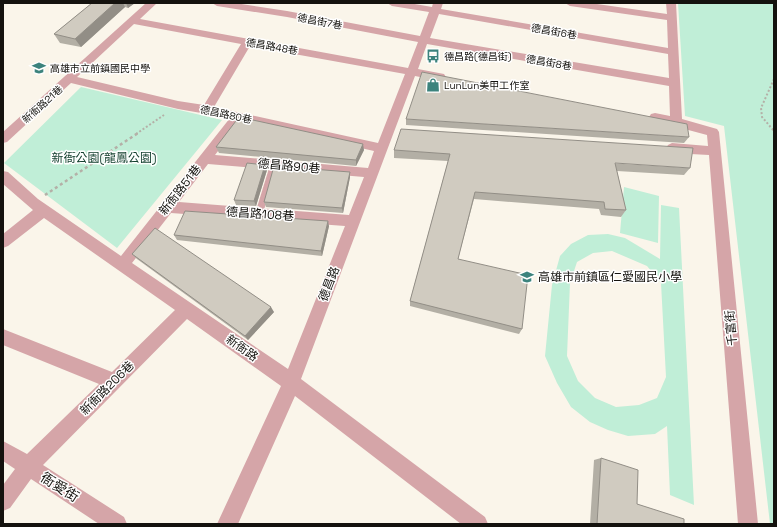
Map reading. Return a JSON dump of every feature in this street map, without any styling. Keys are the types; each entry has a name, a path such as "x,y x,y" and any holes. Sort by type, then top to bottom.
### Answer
{"street":[{"name":"新衙路21巷","path":"3,139 152,3"},
{"name":"德昌街7巷","path":"217,3 287,14 423,40"},
{"name":"德昌街6巷","path":"392,3 436,6 673,52"},
{"path":"570,3 672,18"},
{"path":"645,116 676,122 671,3"},
{"name":"德昌路","path":"226,524 292,382 436,6"},
{"name":"德昌路48巷","path":"132,21 450,79"},
{"name":"德昌街8巷","path":"423,40 675,83"},
{"path":"207,109 247,42"},
{"name":"德昌路80巷","path":"70,79 178,105 207,109 382,148"},
{"name":"新衙路51巷","path":"122,265 238,116"},
{"name":"千富街","path":"676,122 713,132 748,524"},
{"path":"389,130 404,131"},
{"path":"660,148 715,151"},
{"name":"德昌路90巷","path":"205,159 372,173"},
{"name":"新衙路","path":"3,176 39,206 292,382 478,524"},
{"path":"3,242 39,206"},
{"name":"德昌路108巷","path":"167,207 353,221"},
{"name":"新衙路206巷","path":"3,501 28,467 186,309"},
{"path":"3,337 114,381"},
{"name":"衙愛街","path":"3,450 117,524"}],"lane":[{"path":"259,214 273,165"}],"path":[{"path":"774,79 767,98 761,108 762,117 774,131"},
{"path":"39,206 178,105"}],"green space":[{"path":"678,3 774,3 774,524 770,524 724,126 685,116"},
{"name":"新衙公園(龍鳳公園)","path":"81,87 222,120 117,248 4,163"},
{"path":"624,187 659,196 658,243 620,233"},
{"path":"661,205 679,208 694,505 670,495 667,426 655,434 628,436 608,430 590,422 571,407 557,383 545,356 552,285 560,256 571,244 588,235 608,234 625,238 660,259","holes":["612,251 647,266 661,283 666,377 657,398 639,405 616,407 595,398 578,381 567,356 570,283 577,262 593,253"]}],"building":[{"path":"92,3 115,3 75,39 54,34"},
{"path":"422,72 687,124 689,137 406,119"},
{"path":"239,117 363,144 356,160 216,147"},
{"path":"401,129 693,148 690,168 615,163 626,210 605,209 604,202 475,192 458,259 528,275 522,329 410,301 450,154 394,150"},
{"path":"247,163 265,165 254,201 234,200"},
{"path":"274,166 350,172 342,208 264,202"},
{"path":"185,211 328,221 321,251 174,235"},
{"path":"155,228 271,307 245,336 132,254"},
{"path":"601,458 638,470 637,504 684,519 684,524 597,524"}],"place":[{"name":"德昌路(德昌街)","path":"433,56"},
{"name":"高雄市立前鎮國民中學","path":"39,68"},
{"name":"LunLun美甲工作室","path":"433,85"},
{"name":"高雄市前鎮區仁愛國民小學","path":"527,277"}]}
